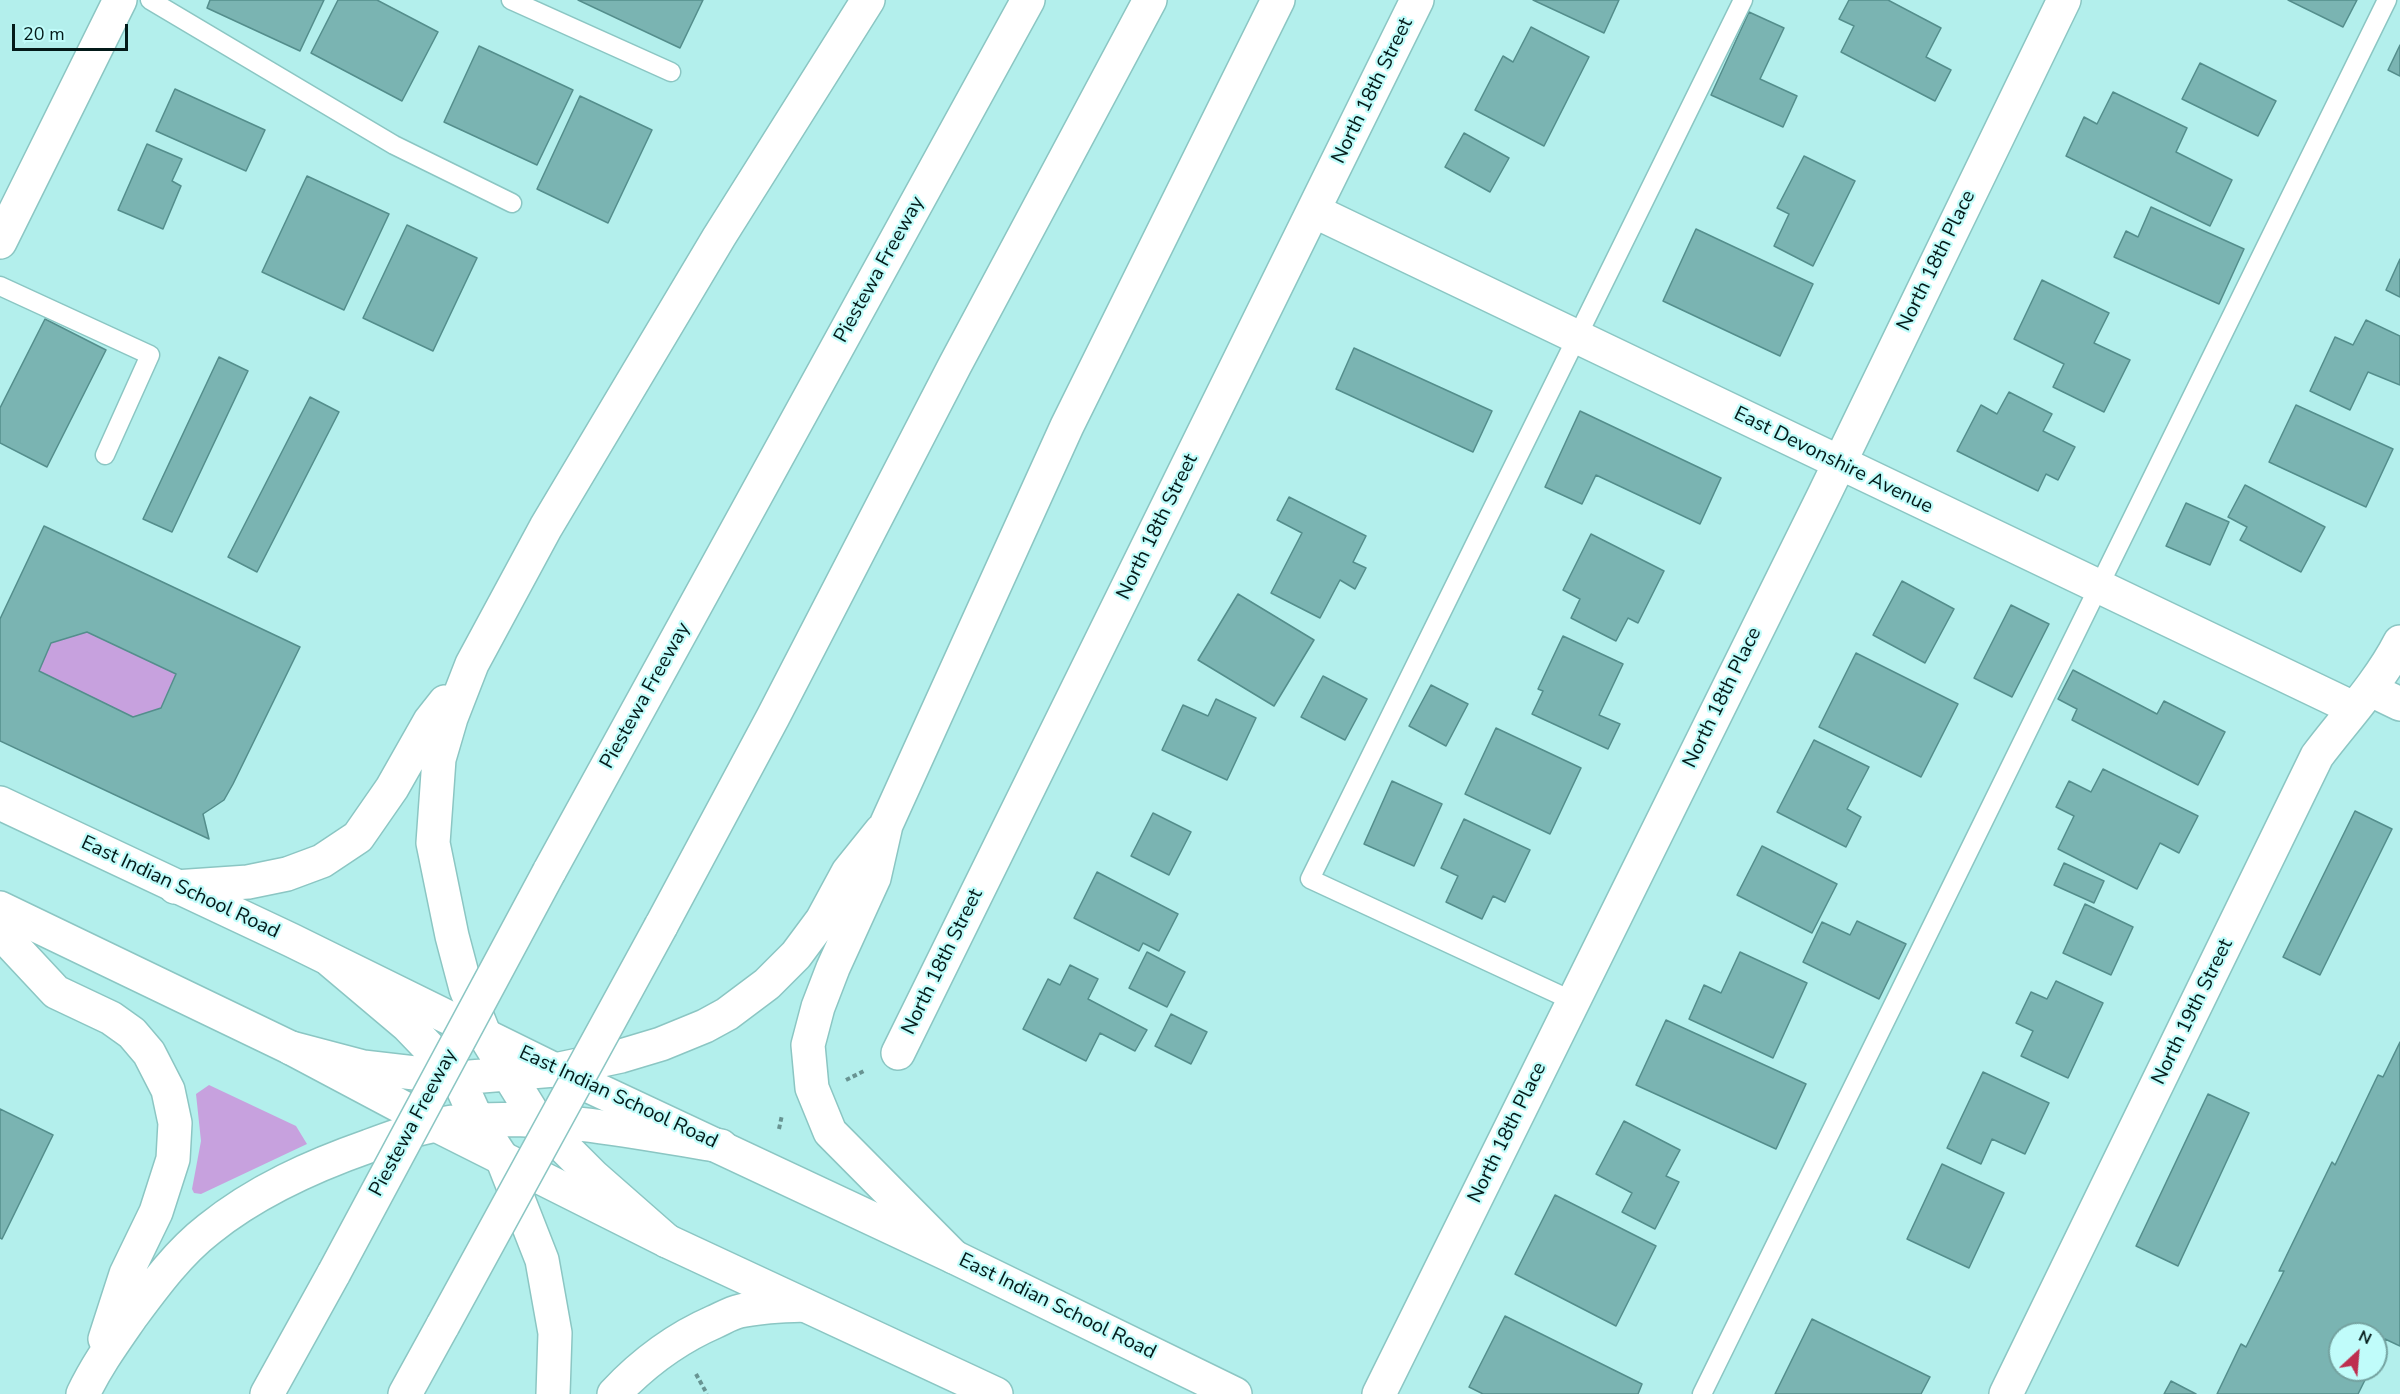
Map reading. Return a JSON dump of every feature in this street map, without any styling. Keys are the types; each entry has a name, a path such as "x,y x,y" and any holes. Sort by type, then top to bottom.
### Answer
{"main road":[{"path":"0,242 120,0"},
{"path":"667,1241 593,1176 536,1119 485,1036 466,989 452,936 433,843 439,759 451,718 472,664 546,527 719,237 868,0"},
{"name":"Piestewa Freeway","path":"267,1394 549,872 1028,0"},
{"path":"405,1394 773,717 955,365 1150,0"},
{"path":"954,1257 830,1132 812,1088 808,1045 818,1006 874,878 886,825 1067,426 1278,0"},
{"name":"North 18th Street","path":"898,1053 1417,0"},
{"name":"North 18th Place","path":"1379,1394 1839,464 2064,0"},
{"name":"East Devonshire Avenue","path":"1314,211 2099,588 2362,699 2400,704"},
{"name":"North 19th Street","path":"2006,1394 2317,756 2362,699 2400,642"},
{"path":"175,887 248,882 287,874 322,861 358,837 392,788 430,721 472,664"},
{"name":"East Indian School Road","path":"0,803 555,1070 954,1257 1235,1394"},
{"path":"291,1048 363,1067 458,1078 555,1070 621,1056 661,1044 705,1026 727,1014 767,984 796,955 822,920 848,872 886,825"},
{"path":"0,908 291,1048 434,1124 667,1241 996,1394"},
{"path":"0,932 56,992 111,1018 132,1034 149,1053 168,1090 171,1101 175,1123 173,1159 156,1212 126,1274 90,1380"},
{"path":"331,961 408,1026 458,1078 477,1120 502,1158 542,1260 555,1333 553,1394"},
{"path":"90,1380 171,1266 207,1230 246,1202 334,1158 434,1124 477,1120 536,1119 721,1146"},
{"path":"614,1394 659,1352 678,1339 708,1324 737,1312 766,1307 804,1305"}],"lane":[{"path":"150,0 394,145 512,203"},
{"path":"511,0 671,72"},
{"path":"1573,1001 1310,879 1743,0"},
{"path":"1702,1394 2387,0"},
{"path":"0,286 150,355 105,455"}],"shaded area":[{"path":"87,632 176,674 161,708 133,717 39,671 51,643"},
{"path":"209,1085 296,1126 307,1144 201,1194 194,1193 192,1189 201,1141 196,1094"}],"building":[{"path":"210,0 324,0 300,51 207,8"},
{"path":"338,0 377,0 438,32 402,101 311,53"},
{"path":"578,0 703,0 680,48"},
{"path":"1533,0 1619,0 1604,33"},
{"path":"1849,0 1888,0 1941,28 1926,57 1951,70 1935,101 1841,52 1854,26 1839,19"},
{"path":"2288,0 2357,0 2343,27"},
{"path":"1749,12 1784,28 1760,79 1797,96 1783,127 1711,95"},
{"path":"1531,27 1589,57 1544,146 1475,110 1503,56 1513,62"},
{"path":"2400,45 2400,76 2388,70"},
{"path":"479,46 573,90 537,165 444,122"},
{"path":"2200,63 2276,101 2258,136 2182,99"},
{"path":"175,89 265,130 246,171 156,131"},
{"path":"2113,92 2187,128 2176,152 2232,180 2210,226 2066,156 2084,117 2097,124"},
{"path":"580,96 652,130 608,223 537,189"},
{"path":"1464,133 1509,158 1490,192 1445,167"},
{"path":"147,144 182,159 172,181 181,186 163,229 118,210"},
{"path":"1804,156 1855,181 1813,266 1774,246 1789,214 1777,208"},
{"path":"307,176 389,214 344,310 262,272"},
{"path":"2151,207 2244,249 2219,304 2114,257 2126,231 2138,237"},
{"path":"407,225 477,258 433,351 363,318"},
{"path":"1696,229 1813,284 1780,356 1663,301"},
{"path":"2400,259 2400,297 2386,290"},
{"path":"2042,280 2109,313 2094,343 2130,360 2104,412 2053,387 2064,364 2014,339"},
{"path":"45,319 106,350 47,467 0,443 0,408"},
{"path":"2366,320 2400,336 2400,385 2368,372 2350,410 2310,391 2335,337 2353,345"},
{"path":"1354,348 1492,411 1473,452 1336,389"},
{"path":"219,357 248,371 172,532 143,519"},
{"path":"2009,392 2052,414 2043,431 2075,447 2058,480 2046,474 2038,491 1957,451 1981,405 1997,414"},
{"path":"310,397 339,412 257,572 228,557"},
{"path":"2296,405 2393,449 2366,507 2269,462"},
{"path":"1580,411 1721,478 1700,524 1596,475 1582,504 1545,487"},
{"path":"2245,485 2325,527 2301,572 2240,540 2247,527 2228,517"},
{"path":"1289,497 1366,536 1353,562 1366,568 1355,589 1340,580 1320,618 1271,593 1302,533 1277,520"},
{"path":"2186,503 2229,522 2210,565 2166,546"},
{"path":"44,526 300,647 224,800 203,814 209,839 0,741 0,619","holes":["87,632 176,674 161,708 133,717 39,671 51,643"]},
{"path":"1591,534 1664,571 1638,623 1628,618 1616,641 1571,618 1580,599 1563,590"},
{"path":"1902,581 1954,609 1925,663 1873,635"},
{"path":"1238,594 1314,640 1274,706 1198,660"},
{"path":"2011,605 2049,624 2012,697 1974,678"},
{"path":"1563,636 1623,664 1599,715 1620,724 1608,749 1532,714 1543,691 1538,689"},
{"path":"1856,653 1958,704 1921,777 1819,727"},
{"path":"2073,670 2157,714 2164,701 2225,732 2198,785 2072,720 2077,709 2058,699"},
{"path":"1323,676 1367,699 1345,740 1301,717"},
{"path":"1431,685 1468,704 1446,746 1409,726"},
{"path":"1216,699 1256,718 1227,780 1162,750 1183,705 1208,716"},
{"path":"1496,728 1581,768 1550,834 1465,794"},
{"path":"1814,740 1869,767 1847,809 1861,817 1846,847 1777,812"},
{"path":"2103,769 2198,816 2179,853 2160,843 2137,889 2058,849 2074,816 2056,807 2069,781 2091,792"},
{"path":"1392,781 1442,804 1414,866 1364,844"},
{"path":"2355,811 2392,829 2320,975 2283,957"},
{"path":"1153,813 1191,832 1169,875 1131,856"},
{"path":"1464,819 1530,850 1505,902 1493,896 1482,919 1446,902 1458,876 1441,868"},
{"path":"1762,846 1837,884 1812,933 1737,895"},
{"path":"2064,863 2104,881 2094,903 2054,885"},
{"path":"1097,872 1178,914 1159,951 1143,943 1139,951 1074,918"},
{"path":"2085,904 2133,927 2111,975 2063,953"},
{"path":"1857,921 1906,944 1879,999 1803,962 1822,922 1850,935"},
{"path":"1147,952 1185,972 1167,1007 1129,988"},
{"path":"1740,952 1807,983 1773,1058 1689,1019 1704,985 1721,993"},
{"path":"1070,965 1098,979 1088,999 1147,1030 1135,1051 1100,1033 1086,1061 1023,1029 1048,979 1060,985"},
{"path":"2056,981 2103,1003 2068,1078 2021,1056 2033,1031 2016,1023 2031,992 2047,999"},
{"path":"1171,1014 1207,1032 1191,1064 1155,1046"},
{"path":"1666,1020 1806,1084 1776,1149 1636,1085"},
{"path":"2400,1042 2400,1346 2388,1340 2388,1322 2328,1322 2328,1382 2364,1382 2358,1394 2217,1394 2241,1344 2246,1347 2284,1271 2279,1271 2332,1162 2335,1165 2378,1075 2383,1077"},
{"path":"1983,1072 2049,1103 2025,1154 1992,1139 1981,1164 1947,1148"},
{"path":"2208,1094 2249,1113 2178,1266 2136,1246"},
{"path":"0,1109 53,1135 2,1239 0,1238"},
{"path":"1624,1121 1680,1150 1666,1176 1679,1182 1655,1229 1622,1212 1632,1193 1596,1174"},
{"path":"1942,1164 2004,1193 1969,1268 1907,1239"},
{"path":"1555,1195 1656,1246 1616,1326 1515,1274"},
{"path":"1505,1316 1642,1384 1638,1394 1483,1394 1469,1387"},
{"path":"1812,1319 1930,1377 1921,1394 1775,1394"},
{"path":"2171,1381 2196,1394 2164,1394"}]}
